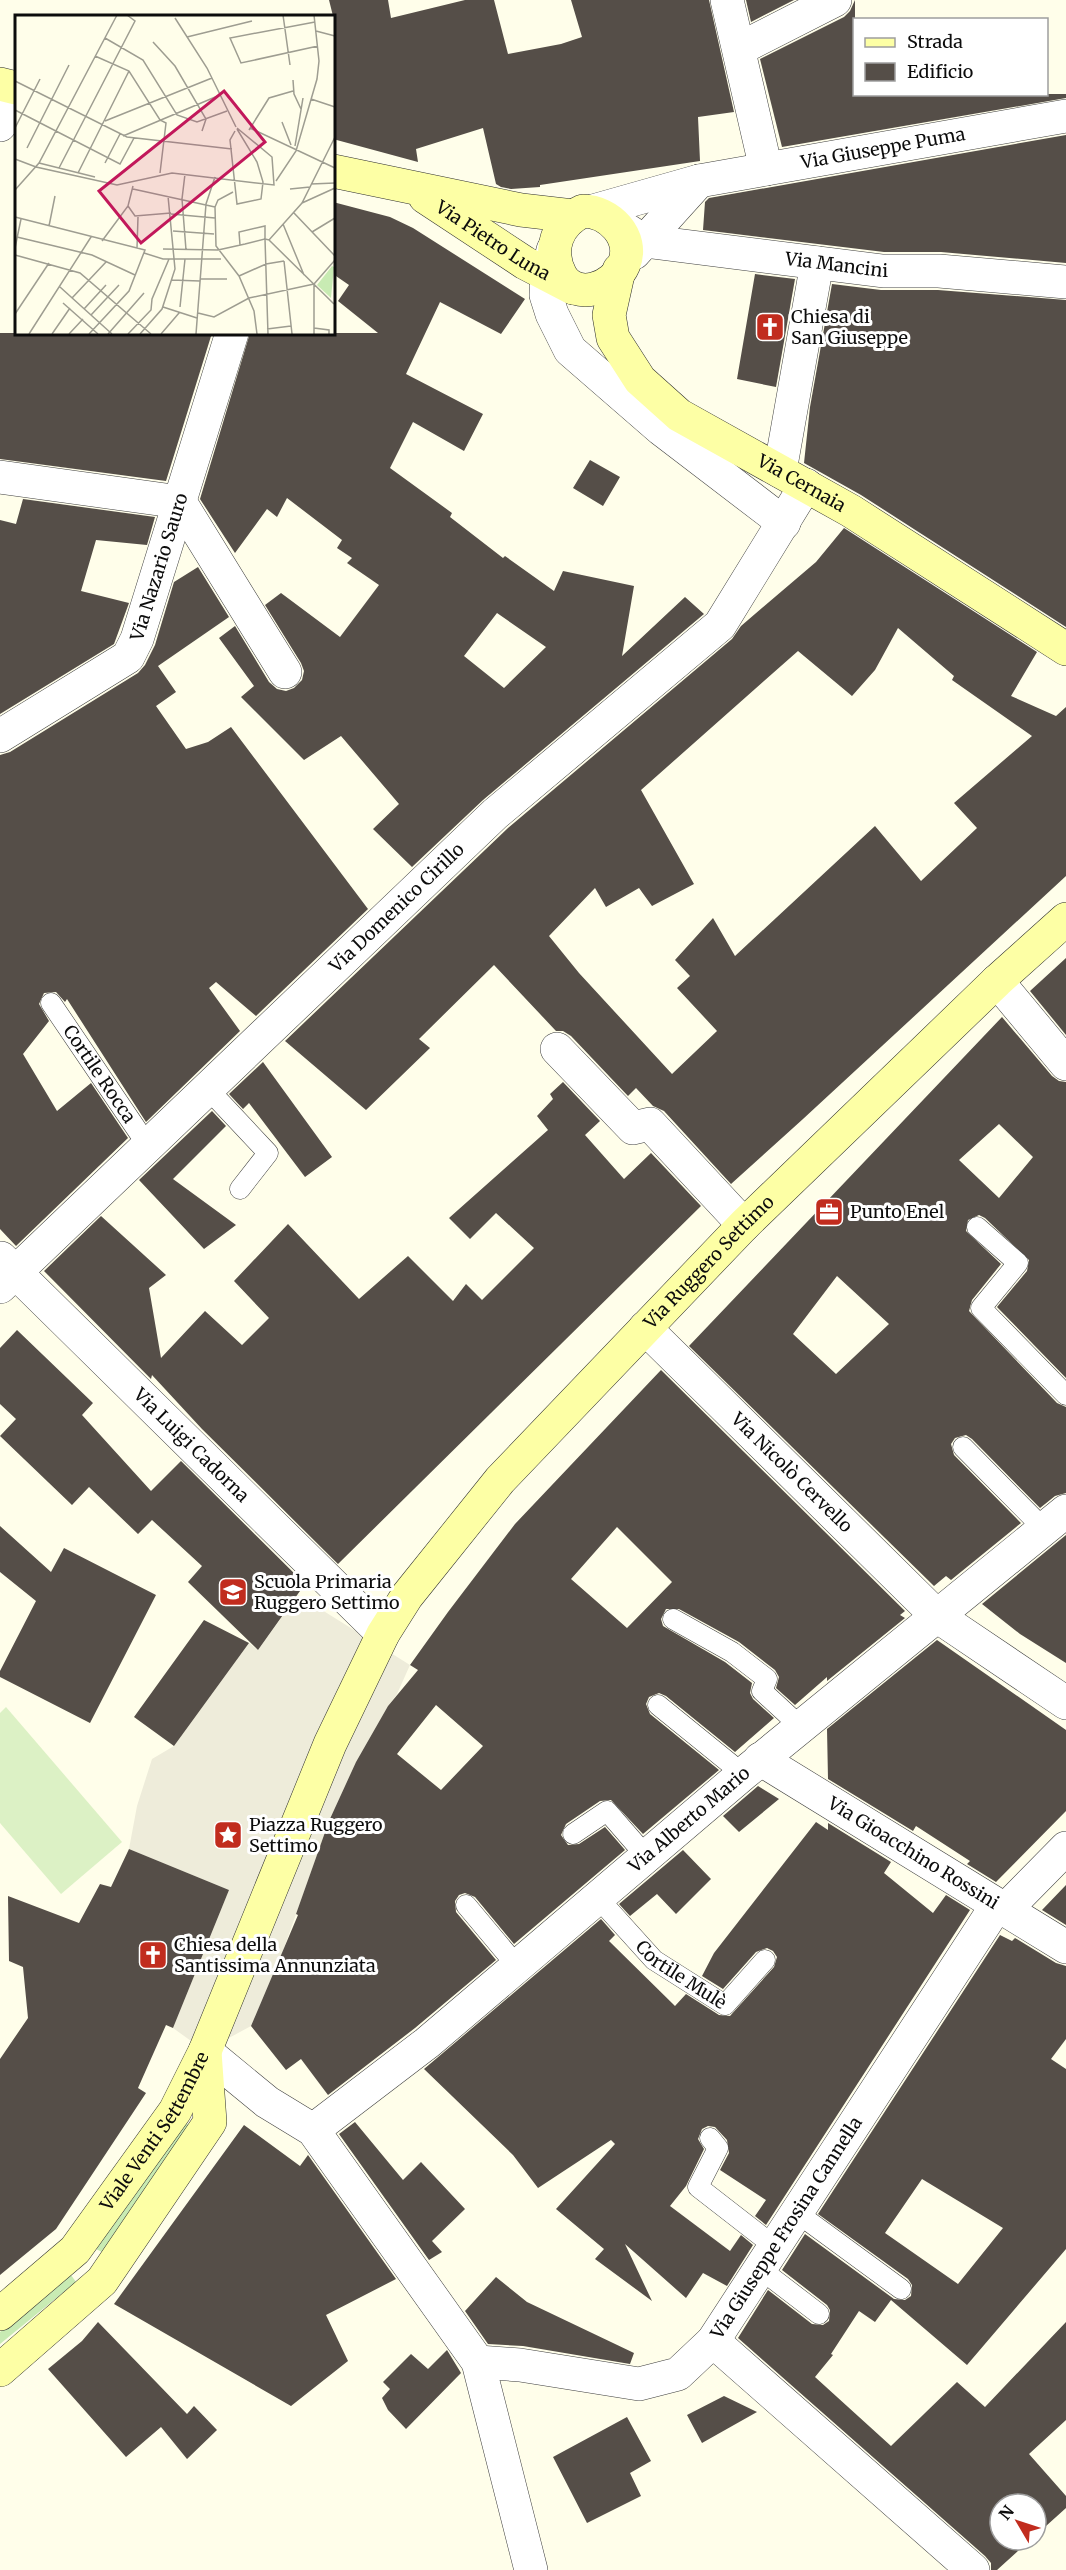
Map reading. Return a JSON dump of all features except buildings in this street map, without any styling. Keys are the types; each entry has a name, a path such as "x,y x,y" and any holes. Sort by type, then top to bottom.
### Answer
{"street":[{"path":"727,0 766,169"},
{"path":"739,49 835,0"},
{"path":"0,125 9,86"},
{"name":"Via Giuseppe Puma","path":"593,216 699,181 1066,116"},
{"name":"Via Pietro Luna","path":"334,171 521,210 593,216"},
{"path":"629,258 622,235 593,216 558,234 558,269 585,291 605,285 699,181"},
{"name":"Via Pietro Luna","path":"414,189 484,237 558,269"},
{"name":"Via Mancini","path":"629,258 818,263 883,271 939,271 1066,282"},
{"name":"Via Cernaia","path":"629,258 609,315 613,338 640,380 680,415 851,511 1066,649"},
{"name":"Via Domenico Cirillo","path":"5,1272 148,1146 495,814 720,625 784,523 793,478 818,263"},
{"name":"Via Cernaia","path":"558,269 546,295 570,350 661,429 784,523"},
{"name":"Via Nazario Sauro","path":"0,736 128,657 137,639 232,334"},
{"path":"0,477 180,502 285,672"},
{"name":"Via Ruggero Settimo","path":"383,1634 407,1596 500,1480 645,1328 744,1225 998,981 1066,919"},
{"path":"998,981 1066,1064"},
{"path":"557,1049 633,1128 650,1124 744,1225"},
{"name":"Via Luigi Cadorna","path":"5,1272 383,1634"},
{"name":"Via Nicolò Cervello","path":"645,1328 937,1616 1066,1703"},
{"name":"Via Alberto Mario","path":"313,2130 427,2043 752,1767 1055,1520"},
{"path":"383,1634 330,1744 205,2051 267,2102 313,2130 478,2362 531,2570"},
{"name":"Via Gioacchino Rossini","path":"752,1767 1001,1907 1066,1947"},
{"name":"Via Giuseppe Frosina Cannella","path":"478,2362 520,2365 639,2384 678,2374 713,2341 796,2212 1001,1907 1066,1848"},
{"name":"Viale Venti Settembre","path":"0,2314 75,2250 176,2110 205,2051"},
{"name":"Viale Venti Settembre","path":"0,2370 102,2281 210,2121 205,2051"},
{"path":"713,2341 974,2570"}],"lane":[{"name":"Cortile Rocca","path":"51,1003 148,1146"},
{"path":"208,1089 268,1153 240,1190"},
{"path":"976,1227 1018,1263 981,1308 1066,1395"},
{"path":"963,1447 1055,1520"},
{"path":"673,1619 732,1652 767,1679 762,1691 801,1727"},
{"path":"658,1705 752,1767"},
{"path":"573,1834 607,1811 646,1856"},
{"name":"Cortile Mulè","path":"598,1898 654,1960 725,2005 765,1960"},
{"path":"466,1905 517,1966"},
{"path":"710,2138 718,2148 698,2187 819,2314"},
{"path":"796,2212 901,2289"},
{"path":"75,2250 102,2281"}],"green space":[{"path":"6,1707 122,1842 61,1894 0,1823 0,1713"},
{"path":"186,2123 192,2127 102,2252 96,2249"},
{"path":"71,2275 76,2282 0,2344 0,2332"}],"shaded area":[{"name":"Piazza Ruggero Settimo","path":"298,1595 410,1665 397,1694 356,1762 329,1821 283,1951 251,2026 205,2051 173,2028 229,1890 129,1849 137,1806 152,1759 174,1746 249,1643 258,1650"}],"place":[{"name":"Chiesa di San Giuseppe","path":"770,327"},
{"name":"Punto Enel","path":"829,1212"},
{"name":"Scuola Primaria Ruggero Settimo","path":"233,1592"},
{"name":"Piazza Ruggero Settimo","path":"228,1835"},
{"name":"Chiesa della Santissima Annunziata","path":"153,1955"}]}
